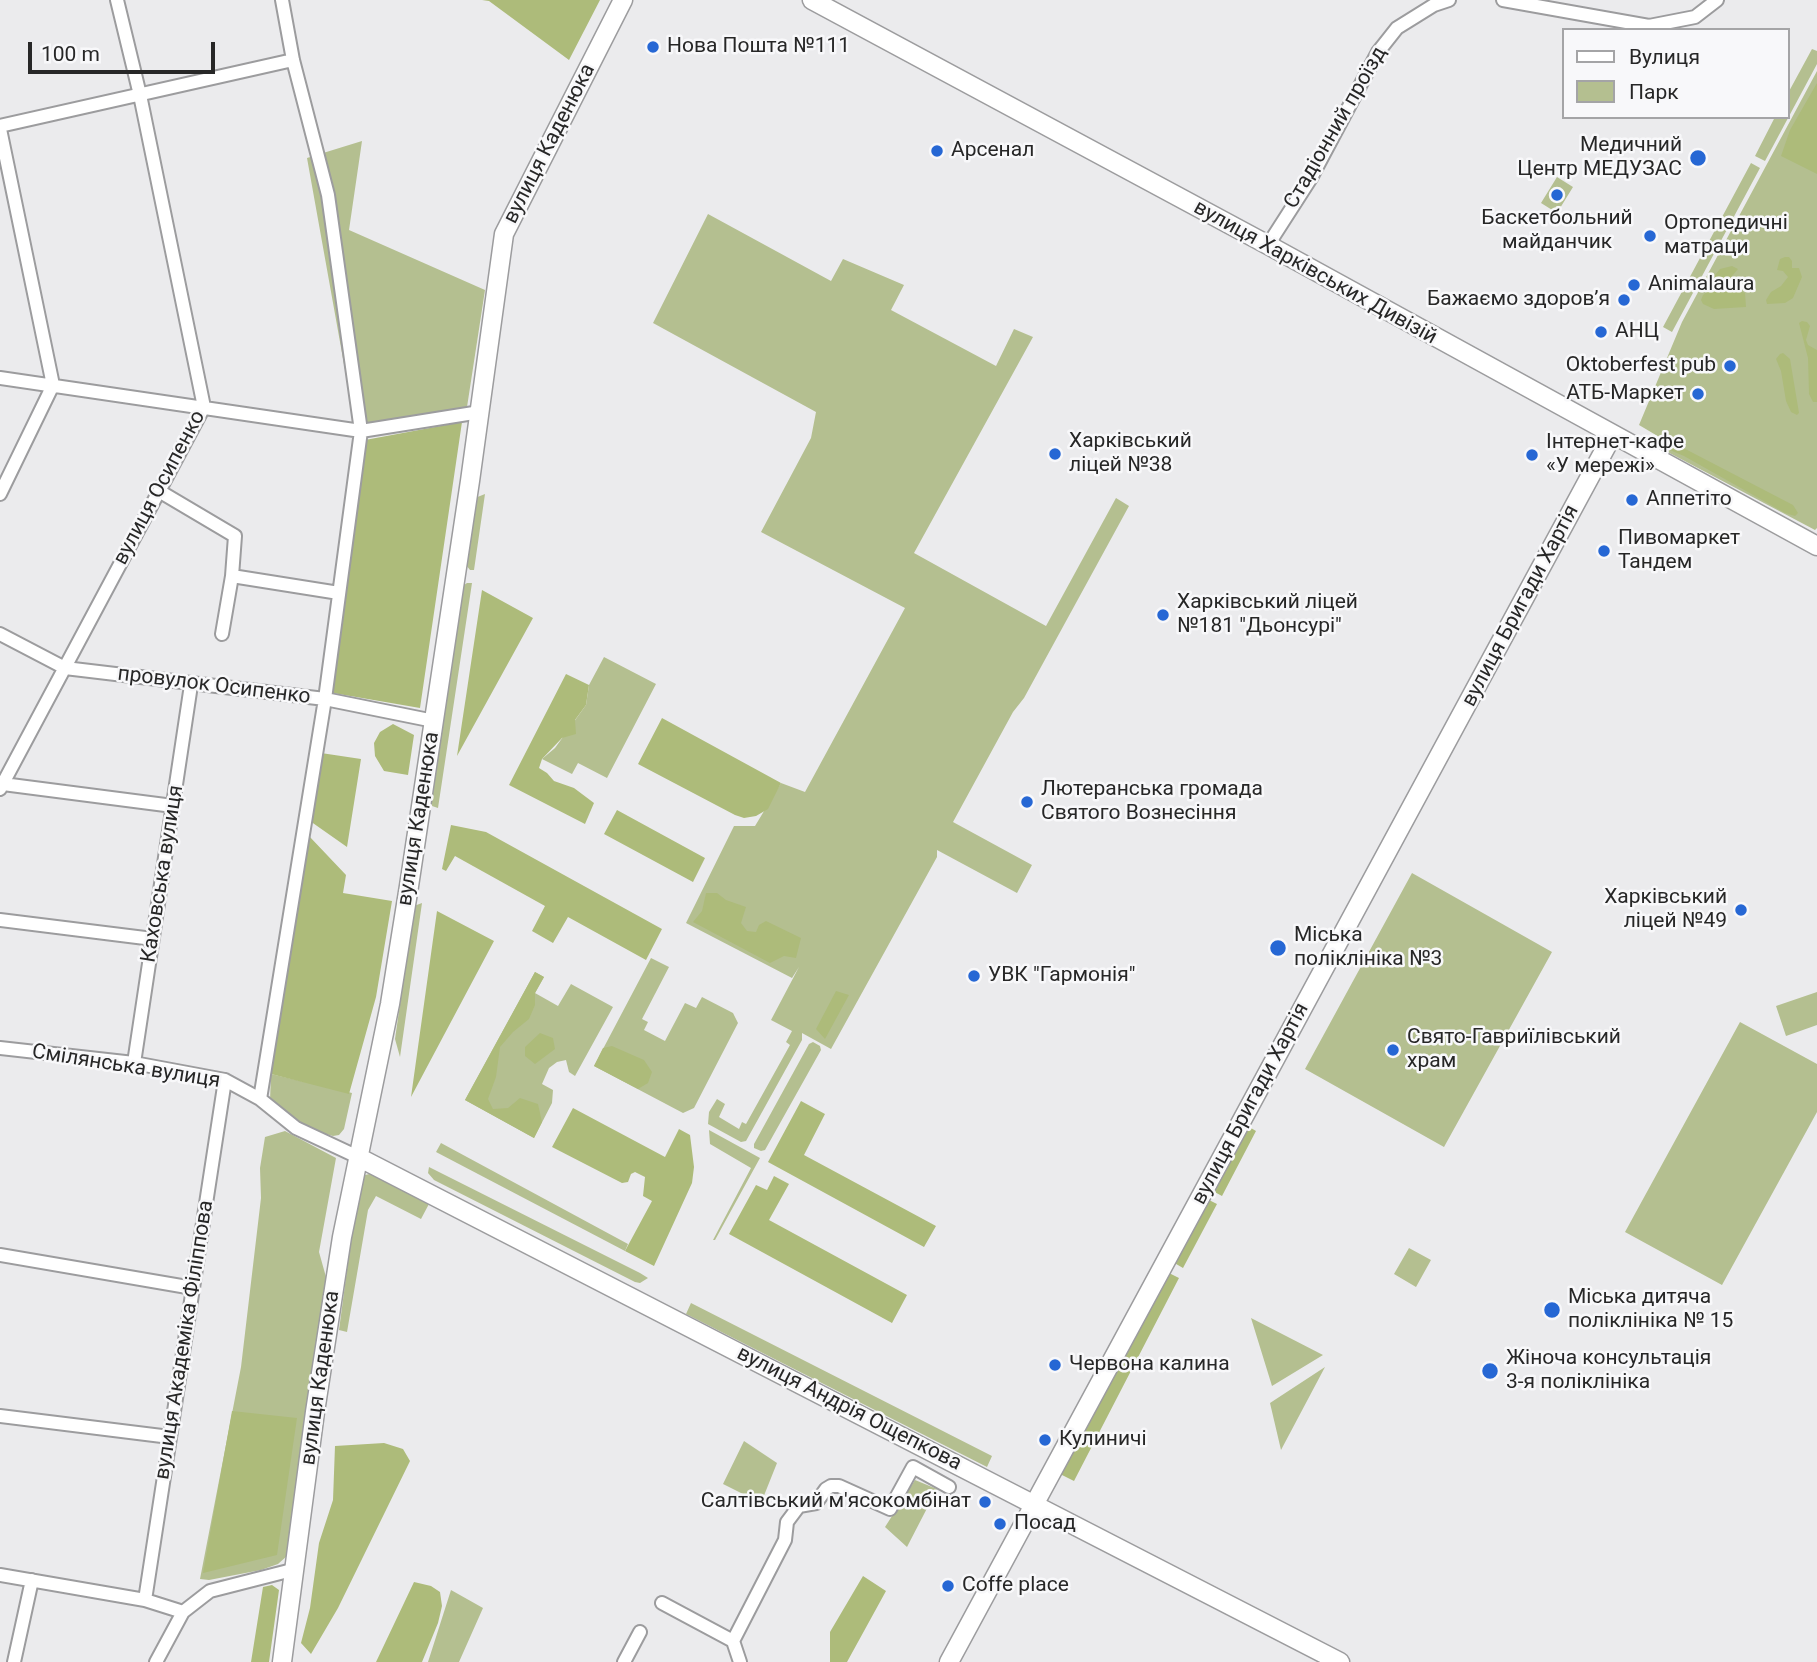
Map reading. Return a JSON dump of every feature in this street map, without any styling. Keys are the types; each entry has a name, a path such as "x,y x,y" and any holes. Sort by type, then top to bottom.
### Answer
{"street":[{"name":"вулиця Осипенко","path":"1,787 204,407 140,95 117,0"},
{"path":"260,1099 325,699 362,431 328,195 293,60 282,0"},
{"name":"вулиця Каденюка","path":"282,1662 315,1412 342,1237 390,1004 480,412 504,234 624,0"},
{"name":"вулиця Харківських Дивізій","path":"812,0 1268,245 1612,436 1817,546"},
{"name":"Стадіонний проїзд","path":"1268,245 1311,178 1378,52 1397,28 1434,5 1450,0"},
{"path":"1503,0 1649,26 1695,18 1717,0"},
{"path":"0,494 53,386 0,127 293,60"},
{"path":"0,378 362,431 480,412"},
{"name":"вулиця Бригади Хартія","path":"949,1662 1612,436"},
{"path":"159,491 235,536 232,576 222,634"},
{"path":"232,576 339,593"},
{"name":"провулок Осипенко","path":"0,634 65,668 325,699 434,722"},
{"name":"Каховська вулиця","path":"134,1063 191,684"},
{"path":"1,787 173,806"},
{"path":"0,919 153,939"},
{"name":"Смілянська вулиця","path":"0,1048 134,1063 225,1080 260,1099 296,1128 358,1157"},
{"name":"вулиця Академіка Філіппова","path":"145,1600 225,1080"},
{"name":"вулиця Андрія Ощепкова","path":"358,1157 1340,1662"},
{"path":"0,1255 193,1288"},
{"path":"0,1416 170,1437"},
{"path":"733,1641 785,1540 787,1522 799,1506 816,1503 825,1489 839,1486 890,1509 913,1468 949,1486"},
{"path":"156,1662 183,1612 210,1591 296,1569"},
{"path":"0,1576 145,1600 183,1612"},
{"path":"14,1662 32,1580"},
{"path":"662,1602 733,1641 740,1662"},
{"path":"624,1662 640,1633"}],"green space":[{"path":"482,0 600,0 569,60 489,1"},
{"path":"1812,49 1817,51 1817,64 1789,116 1789,91"},
{"path":"1817,71 1815,530 1662,449 1666,441 1639,425 1682,322"},
{"path":"1817,83 1817,174 1781,156 1790,130"},
{"path":"1774,119 1788,119 1765,161 1755,156"},
{"path":"362,141 349,230 485,290 467,407 373,424 354,420 307,158"},
{"path":"1751,163 1760,168 1672,332 1663,327"},
{"name":"Баскетбольний майданчик","path":"1557,177 1573,187 1557,213 1541,203"},
{"path":"708,214 831,281 843,259 904,285 891,310 996,366 1014,329 1033,337 914,553 1046,626 1116,498 1129,506 953,822 1032,865 1017,893 937,850 937,857 831,1049 802,1033 802,1040 746,1141 741,1142 708,1124 709,1112 717,1099 725,1104 719,1117 739,1129 742,1122 746,1124 790,1045 786,1042 792,1031 771,1020 799,967 792,978 686,923 734,826 755,826 781,783 805,792 905,608 761,532 811,438 816,412 653,323"},
{"path":"1785,257 1792,261 1792,268 1799,268 1802,277 1793,298 1785,303 1767,304 1766,300 1771,292 1781,286 1788,277 1783,271 1777,270 1780,259"},
{"path":"1732,266 1738,269 1726,287 1745,293 1746,307 1714,309 1703,304 1703,295 1716,284 1715,275 1720,269"},
{"path":"1802,321 1810,326 1806,340 1808,345 1817,350 1817,402 1813,402 1809,394 1808,358 1799,323"},
{"path":"1783,353 1790,359 1799,413 1797,415 1791,412 1786,401 1776,359"},
{"path":"462,422 420,708 333,693 365,440"},
{"path":"1668,440 1793,505 1798,513 1795,516 1785,513 1665,448"},
{"path":"485,494 474,570 470,570 466,565 475,498"},
{"path":"472,583 438,808 429,805 461,587"},
{"path":"482,590 533,618 457,756"},
{"path":"604,657 656,684 607,778 578,763 572,774 542,759 555,748 586,705 589,685"},
{"path":"566,674 589,685 586,705 575,720 576,734 562,738 542,759 539,768 554,781 574,788 594,803 585,824 509,785"},
{"path":"662,718 781,783 768,809 756,816 744,818 735,815 638,764"},
{"path":"393,724 414,735 408,775 384,771 375,756 374,743 380,732"},
{"path":"321,753 361,759 347,847 310,821"},
{"path":"617,810 705,858 693,882 604,834"},
{"path":"451,825 486,832 662,929 646,960 568,917 553,943 532,931 545,906 455,856 446,871 442,869"},
{"path":"309,836 346,875 343,893 392,901 376,997 349,1094 271,1074"},
{"path":"1412,873 1552,952 1444,1147 1305,1069"},
{"path":"706,893 717,893 726,900 746,907 741,923 747,931 756,932 759,925 766,921 801,938 796,958 784,956 770,963 693,922 702,911"},
{"path":"422,903 400,1057 395,1039 414,906"},
{"path":"437,911 494,941 411,1097"},
{"path":"651,958 669,967 642,1019 648,1022 644,1030 665,1041 685,1003 696,1008 702,997 733,1013 738,1023 694,1108 683,1113 594,1066"},
{"path":"535,972 544,977 535,993 558,1006 571,984 613,1007 575,1076 569,1072 566,1060 549,1068 542,1084 553,1090 552,1103 534,1138 465,1100"},
{"path":"535,972 544,977 535,993 535,1005 529,1019 500,1047 496,1077 488,1099 493,1109 508,1108 520,1098 538,1104 542,1122 534,1138 465,1100"},
{"path":"836,991 849,995 825,1039 816,1029"},
{"path":"1817,992 1817,1025 1786,1036 1776,1006"},
{"path":"1740,1022 1817,1064 1817,1112 1722,1285 1625,1232"},
{"path":"540,1033 553,1038 555,1049 535,1064 525,1056 525,1047"},
{"path":"813,1042 820,1046 821,1050 765,1150 754,1148 809,1044"},
{"path":"612,1046 644,1060 652,1072 648,1083 638,1089 594,1066 603,1048"},
{"path":"271,1074 352,1093 344,1129 339,1135 333,1136 305,1128 270,1101"},
{"path":"801,1101 825,1114 804,1155 936,1226 924,1247 768,1162"},
{"path":"573,1108 665,1157 679,1129 690,1135 694,1167 692,1183 654,1266 625,1251 652,1201 643,1196 645,1177 635,1172 631,1174 628,1182 622,1183 552,1147"},
{"path":"1244,1124 1256,1131 1222,1196 1209,1189"},
{"path":"709,1130 760,1158 715,1240 751,1168 710,1144"},
{"path":"285,1131 336,1158 319,1252 326,1277 287,1556 278,1564 261,1570 209,1580 200,1579 241,1367 261,1198 260,1168 265,1137"},
{"path":"441,1143 628,1244 625,1251 436,1152"},
{"path":"429,1167 648,1278 640,1283 635,1282 434,1180 428,1173"},
{"path":"374,1173 430,1202 421,1219 376,1196 368,1210 347,1332 339,1330 357,1194 365,1175"},
{"path":"774,1176 789,1184 769,1220 907,1295 892,1323 729,1234 756,1185 767,1190"},
{"path":"1205,1198 1217,1204 1183,1268 1171,1261"},
{"path":"1409,1248 1431,1260 1416,1287 1394,1274"},
{"path":"1165,1271 1179,1278 1074,1481 1060,1474"},
{"path":"691,1303 992,1456 987,1467 686,1314"},
{"path":"1251,1318 1323,1355 1272,1386"},
{"path":"1325,1367 1281,1450 1270,1403"},
{"path":"232,1411 297,1418 277,1555 203,1573"},
{"path":"744,1441 777,1463 761,1503 723,1484"},
{"path":"384,1443 403,1449 410,1461 338,1608 311,1654 301,1643 310,1608 319,1543 333,1500 335,1446"},
{"path":"915,1480 937,1489 907,1547 885,1527"},
{"path":"863,1576 886,1591 847,1662 830,1662 830,1632"},
{"path":"414,1582 431,1586 440,1592 442,1606 422,1662 376,1662"},
{"path":"272,1585 279,1590 269,1662 251,1662 263,1587"},
{"path":"451,1590 483,1608 459,1662 428,1662"}],"place":[{"name":"Нова Пошта №111","path":"653,47"},
{"name":"Арсенал","path":"937,151"},
{"name":"Медичний Центр МЕДУЗАС","path":"1698,158"},
{"name":"Баскетбольний майданчик","path":"1557,195"},
{"name":"Ортопедичні матраци","path":"1650,236"},
{"name":"Animalaura","path":"1634,285"},
{"name":"Бажаємо здоровʼя","path":"1624,300"},
{"name":"АНЦ","path":"1601,332"},
{"name":"Oktoberfest pub","path":"1730,366"},
{"name":"АТБ-Маркет","path":"1698,394"},
{"name":"Харківський ліцей №38","path":"1055,454"},
{"name":"Інтернет-кафе «У мережі»","path":"1532,455"},
{"name":"Аппетіто","path":"1632,500"},
{"name":"Пивомаркет Тандем","path":"1604,551"},
{"name":"Харківський ліцей №181 \"Дьонсурі\"","path":"1163,615"},
{"name":"Лютеранська громада Святого Вознесіння","path":"1027,802"},
{"name":"Харківський ліцей №49","path":"1741,910"},
{"name":"Міська поліклініка №3","path":"1278,948"},
{"name":"УВК \"Гармонія\"","path":"974,976"},
{"name":"Свято-Гавриїлівський храм","path":"1393,1050"},
{"name":"Міська дитяча поліклініка № 15","path":"1552,1310"},
{"name":"Червона калина","path":"1055,1365"},
{"name":"Жіноча консультація 3-я поліклініка","path":"1490,1371"},
{"name":"Кулиничі","path":"1045,1440"},
{"name":"Салтівський м'ясокомбінат","path":"985,1502"},
{"name":"Посад","path":"1000,1524"},
{"name":"Coffe place","path":"948,1586"}]}
